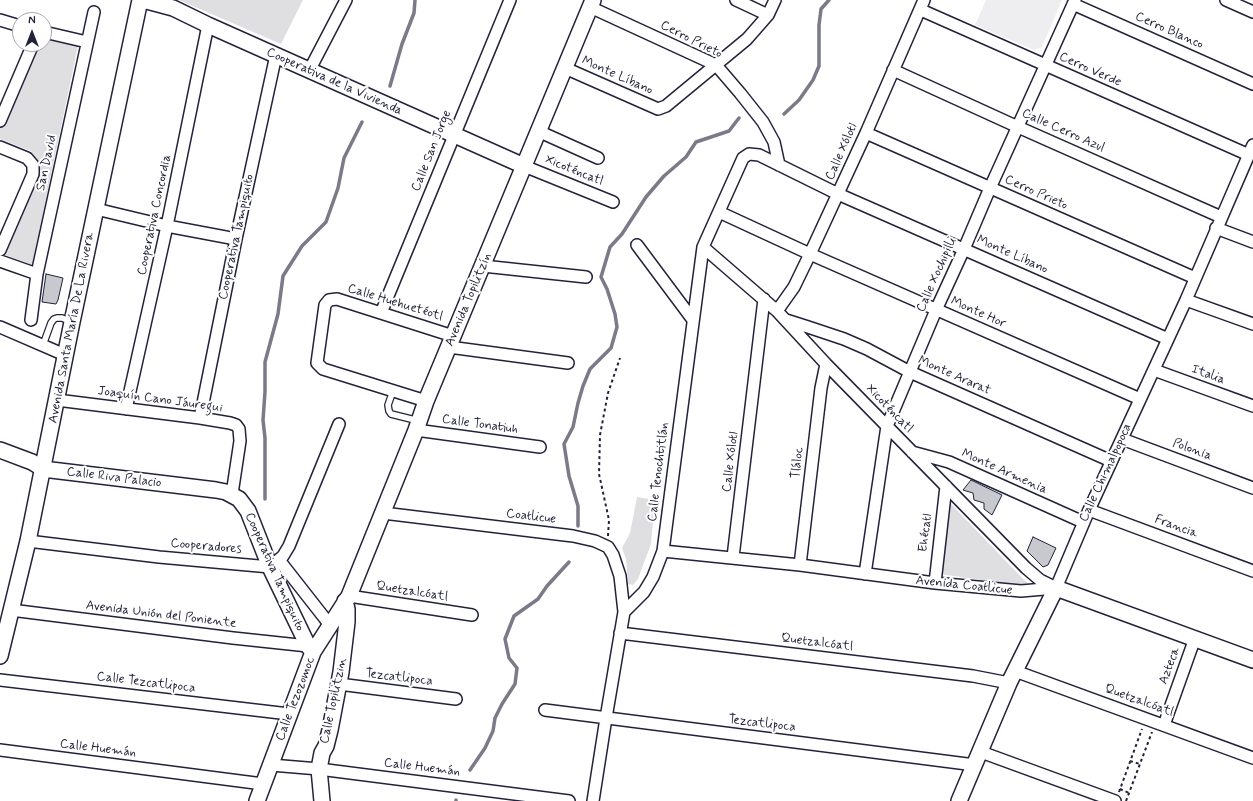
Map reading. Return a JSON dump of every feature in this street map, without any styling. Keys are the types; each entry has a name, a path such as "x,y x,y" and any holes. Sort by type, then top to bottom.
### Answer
{"street":[{"name":"Cooperativa de la Vivienda","path":"142,0 173,8 309,71 524,166"},
{"name":"Avenida Santa María De La Rivera","path":"0,656 3,631 11,610 28,541 72,322 142,0"},
{"path":"309,71 346,0"},
{"name":"Calle San Jorge","path":"382,313 510,0"},
{"path":"736,0 768,15"},
{"path":"716,66 747,39 768,15 775,0"},
{"path":"1226,0 1253,12"},
{"name":"Calle Xochipilli","path":"866,574 887,426 936,310 1074,2"},
{"name":"Cerro Blanco","path":"1074,2 1253,84"},
{"name":"Cerro Prieto","path":"592,3 716,66 763,122 774,142 779,165"},
{"name":"Avenida Topilitzín","path":"347,599 383,513 426,402 592,3"},
{"name":"Cerro Verde","path":"923,5 1046,65 1251,150"},
{"name":"Calle Xólotl","path":"777,310 794,287 810,254 923,5"},
{"name":"San David","path":"31,320 38,274 94,12"},
{"path":"0,20 12,24"},
{"name":"Cooperativa Concordia","path":"126,409 167,226 208,25"},
{"path":"52,34 87,42"},
{"path":"0,121 30,52"},
{"name":"Cooperativa Tampiquito","path":"200,418 236,239 276,55"},
{"name":"Monte Líbano","path":"565,68 658,109 666,106 716,66"},
{"name":"Calle Cerro Azul","path":"893,70 1221,217"},
{"path":"538,132 598,158"},
{"name":"Cerro Prieto","path":"866,133 1194,278"},
{"path":"0,147 27,158 33,165 33,174 0,250"},
{"name":"Calle Chimalpopoca","path":"959,801 1012,677 1056,588 1111,461 1186,300 1194,278 1251,150"},
{"name":"Calle Tenochtitlán","path":"624,612 644,592 653,577 663,551 703,247 743,158 749,154 759,155"},
{"name":"Monte Líbano","path":"759,155 838,194 1168,339"},
{"name":"Xicoténcatl","path":"524,166 613,202"},
{"path":"96,209 167,226 236,239"},
{"name":"Monte Hor","path":"719,212 936,310 1140,399"},
{"path":"1216,228 1253,242"},
{"path":"637,245 693,320"},
{"name":"Xicoténcatl","path":"703,247 777,310 826,364 1032,574 1056,588"},
{"path":"0,261 38,274"},
{"path":"483,266 586,277"},
{"name":"Calle Huehuetéotl","path":"393,391 323,369 317,363 325,305 329,300 337,299 382,313 451,342 568,363"},
{"name":"Calle Xólotl","path":"733,557 764,299"},
{"path":"1186,300 1253,324"},
{"name":"Monte Ararat","path":"785,320 808,326 844,339 867,349 910,372 1111,461"},
{"path":"0,326 66,355"},
{"name":"Tláloc","path":"800,565 820,395 826,364"},
{"name":"Italia","path":"1154,370 1253,406"},
{"path":"393,391 426,402"},
{"name":"Joaquín Cano Jáuregui","path":"57,400 200,418 236,425 239,429 240,441 232,494"},
{"path":"274,564 289,546 339,424"},
{"name":"Calle Tonatiuh","path":"418,425 540,447"},
{"name":"Polonia","path":"1122,439 1253,488"},
{"name":"Calle Riva Palacio","path":"0,450 32,462 43,470 216,490 232,494"},
{"name":"Monte Armenia","path":"912,452 949,462 1084,522"},
{"name":"Ehécatl","path":"935,583 946,486"},
{"name":"Cooperativa Tampiquito","path":"232,494 239,498 248,511 274,564 311,649"},
{"name":"Francia","path":"1089,510 1253,570"},
{"name":"Coatlicue","path":"383,513 573,536 595,541 608,547"},
{"name":"Cooperadores","path":"28,541 160,557 274,564"},
{"path":"593,801 624,612 620,576 617,564 608,547"},
{"name":"Avenida Coatlicue","path":"663,551 733,557 935,583 1022,592 1056,588 1253,660"},
{"name":"Cooperativa Tampiquito","path":"274,564 330,625"},
{"name":"Quetzalcóatl","path":"347,599 472,615"},
{"name":"Calle Tezozomoc","path":"257,801 272,765 311,649 330,625 347,599"},
{"name":"Calle Topilitzin","path":"322,801 319,769 322,753 326,746 330,730 347,633 347,599"},
{"name":"Avenida Unión del Poniente","path":"11,610 311,649"},
{"name":"Quetzalcóatl","path":"620,633 973,676 1012,677 1155,722 1253,758"},
{"name":"Azteca","path":"1155,722 1194,638"},
{"name":"Calle Tezcatlipoca","path":"0,680 289,714"},
{"name":"Tezcatlipoca","path":"338,684 456,699"},
{"name":"Tezcatlipoca","path":"545,710 606,718 978,758 1115,801"},
{"name":"Calle Huemán","path":"0,750 263,784"},
{"name":"Calle Huemán","path":"272,765 319,769 569,801"}],"lane":[{"path":"43,345 51,323 54,319 62,318 72,322"},
{"path":"393,391 388,405 389,412 418,425"}],"path":[{"path":"608,547 609,520 599,474 600,435 608,393 620,358"},
{"path":"1115,801 1130,761 1155,722"},
{"path":"1126,801 1155,722"},
{"path":"1130,761 1140,764"},
{"path":"1120,789 1129,793"}],"shaded area":[{"path":"179,0 303,0 281,44"},
{"path":"986,0 1062,0 1042,47 1034,50 975,25"},
{"path":"52,41 78,46 32,265 2,254 37,165 31,151 0,139 0,125 35,52 52,52"},
{"path":"637,497 655,500 651,544 638,579 633,585 628,584 626,559 622,548 630,533"},
{"path":"951,504 1027,583 1028,587 940,574"}],"building":[{"path":"46,274 63,278 56,304 42,302"},
{"path":"971,480 1002,495 992,515 984,509 984,503 974,500 973,493 963,490"},
{"path":"1033,537 1056,548 1048,565 1043,567 1027,551"}],"waterway":[{"path":"390,86 402,44 414,13 415,0"},
{"path":"784,114 799,100 813,80 819,66 819,25 821,9 829,0"},
{"path":"578,526 578,506 569,476 564,444 573,427 578,403 590,369 611,348 617,327 615,314 607,289 601,277 610,247 622,234 646,197 664,176 686,157 696,142 729,131 739,118"},
{"path":"265,499 265,438 263,420 265,362 278,314 283,276 302,246 326,222 338,188 344,158 362,122"},
{"path":"470,770 485,748 493,731 495,718 515,684 517,668 509,658 505,639 514,616 538,599 547,586 569,562"}]}
